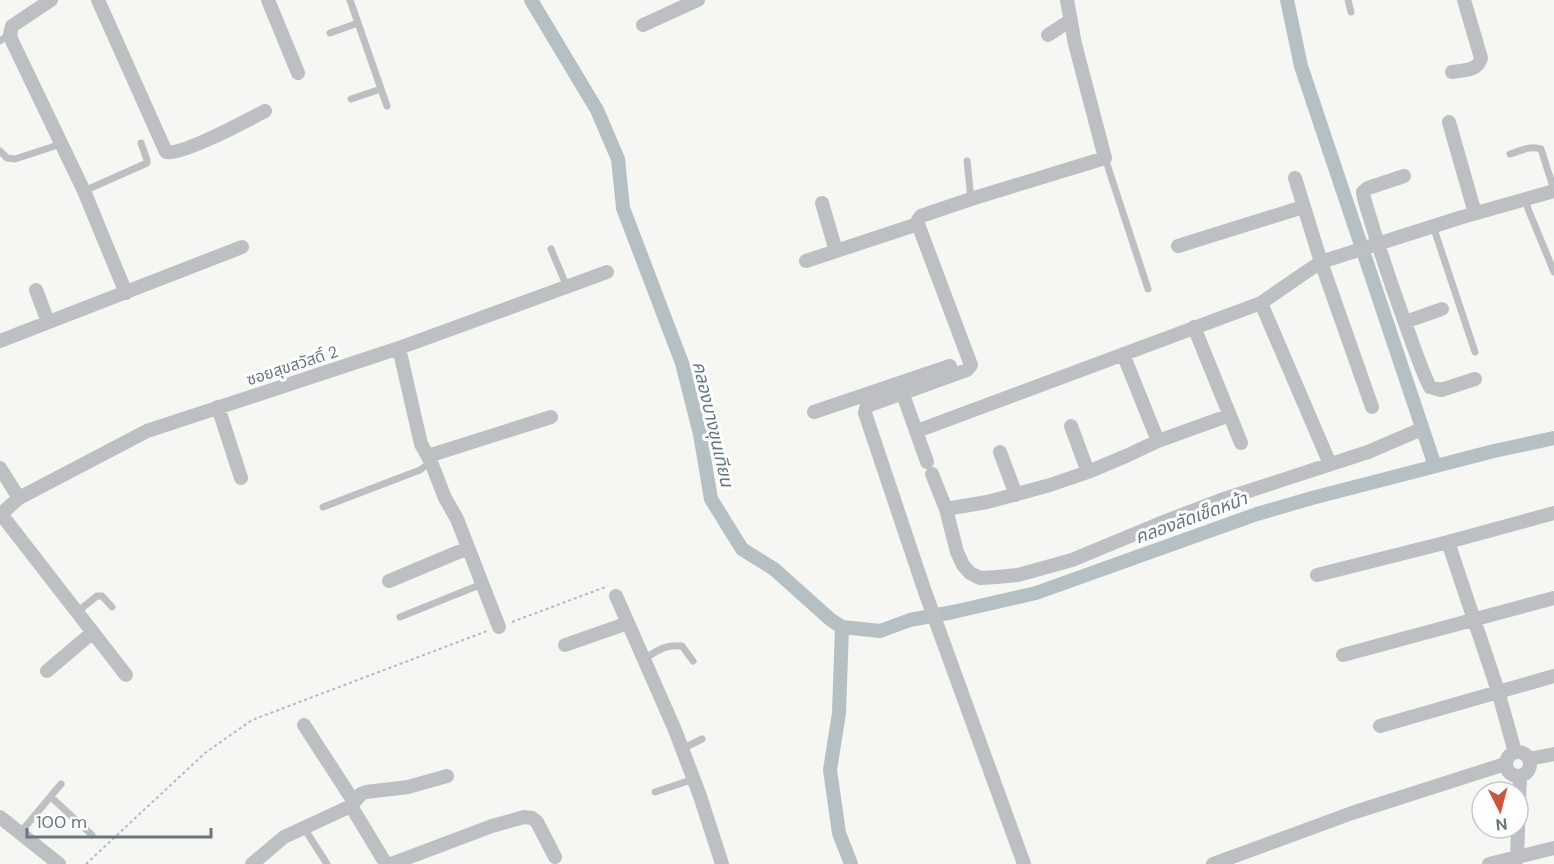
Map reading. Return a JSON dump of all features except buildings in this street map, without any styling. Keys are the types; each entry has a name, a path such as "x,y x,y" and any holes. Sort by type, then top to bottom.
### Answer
{"street":[{"path":"51,0 12,26 5,37 12,41 84,191 126,293"},
{"path":"98,0 166,152 170,153 195,145 265,111"},
{"path":"268,0 298,73"},
{"path":"643,25 698,0"},
{"path":"1024,864 924,589 865,413 866,408 870,405 967,370 970,365 918,224 921,216 1105,158 1075,44 1067,0"},
{"path":"1452,72 1477,67 1481,58 1464,0"},
{"path":"1048,35 1071,20"},
{"path":"1449,122 1475,213"},
{"path":"1404,176 1368,188 1364,192 1373,245 1430,387 1441,390 1475,379"},
{"path":"1295,178 1372,407"},
{"path":"917,431 1261,303 1322,262 1554,190"},
{"path":"822,203 836,251"},
{"path":"1178,246 1303,207"},
{"path":"806,261 918,224"},
{"path":"0,341 242,247"},
{"name":"ซอยสุขสวัสดิ์ 2","path":"0,515 19,498 147,431 399,348 607,272"},
{"path":"36,290 48,322"},
{"path":"1261,303 1330,464"},
{"path":"1404,322 1442,309"},
{"path":"1194,327 1241,444"},
{"path":"399,348 421,444 457,519 499,627"},
{"path":"1123,354 1158,441"},
{"path":"814,412 969,360"},
{"path":"905,400 946,509 957,552 970,573 980,578 1018,574 1072,560 1221,500 1368,452 1417,431"},
{"path":"218,407 241,478"},
{"path":"946,509 1050,486 1158,441 1230,415"},
{"path":"430,459 551,417"},
{"path":"1071,426 1088,472"},
{"path":"1000,452 1016,495"},
{"path":"0,468 19,498"},
{"path":"1317,575 1554,513"},
{"path":"0,515 126,675"},
{"path":"1448,542 1498,691 1515,752"},
{"path":"389,581 468,548"},
{"path":"616,596 682,749 722,864"},
{"path":"1343,655 1554,598"},
{"path":"565,645 628,623"},
{"path":"47,671 93,632"},
{"path":"1380,726 1554,676"},
{"path":"304,725 388,864 492,826 524,817 537,822 555,857"},
{"path":"1515,752 1521,752 1529,759 1529,770 1520,777 1515,777 1506,770 1506,759 1515,752"},
{"path":"1529,759 1554,754"},
{"path":"1213,864 1352,813 1505,764"},
{"path":"252,864 284,837 352,804 361,794 408,787 447,776"},
{"path":"1516,861 1520,777"},
{"path":"0,817 59,864"},
{"path":"1489,864 1516,861 1554,848"}],"lane":[{"path":"350,0 387,106"},
{"path":"1348,0 1351,12"},
{"path":"330,33 358,23"},
{"path":"351,99 381,89"},
{"path":"84,191 147,164 141,143"},
{"path":"0,151 7,158 15,159 61,144"},
{"path":"1510,154 1536,147 1540,150 1554,190"},
{"path":"1105,158 1149,289"},
{"path":"967,161 971,199"},
{"path":"1524,200 1554,272"},
{"path":"1433,226 1475,352"},
{"path":"551,249 567,287"},
{"path":"323,507 420,470 430,459"},
{"path":"400,617 482,584"},
{"path":"77,612 97,596 102,596 112,607"},
{"path":"644,659 672,645 682,646 693,661"},
{"path":"682,749 702,740"},
{"path":"655,792 693,779"},
{"path":"20,833 61,784"},
{"path":"51,797 92,835"},
{"path":"304,828 327,864"}],"path":[{"path":"86,864 205,753 252,720 611,585 616,596"}],"waterway":[{"name":"คลองลัดเช็ดหน้า","path":"531,0 597,110 618,159 623,208 682,363 700,434 711,499 742,549 774,569 831,620 842,627 880,631 910,620 1036,593 1257,514 1494,451 1554,438"},
{"path":"1287,0 1301,66 1435,466"},
{"name":"คลองบางขุนเทียน","path":"842,627 839,713 830,770 839,833 851,864"}]}
